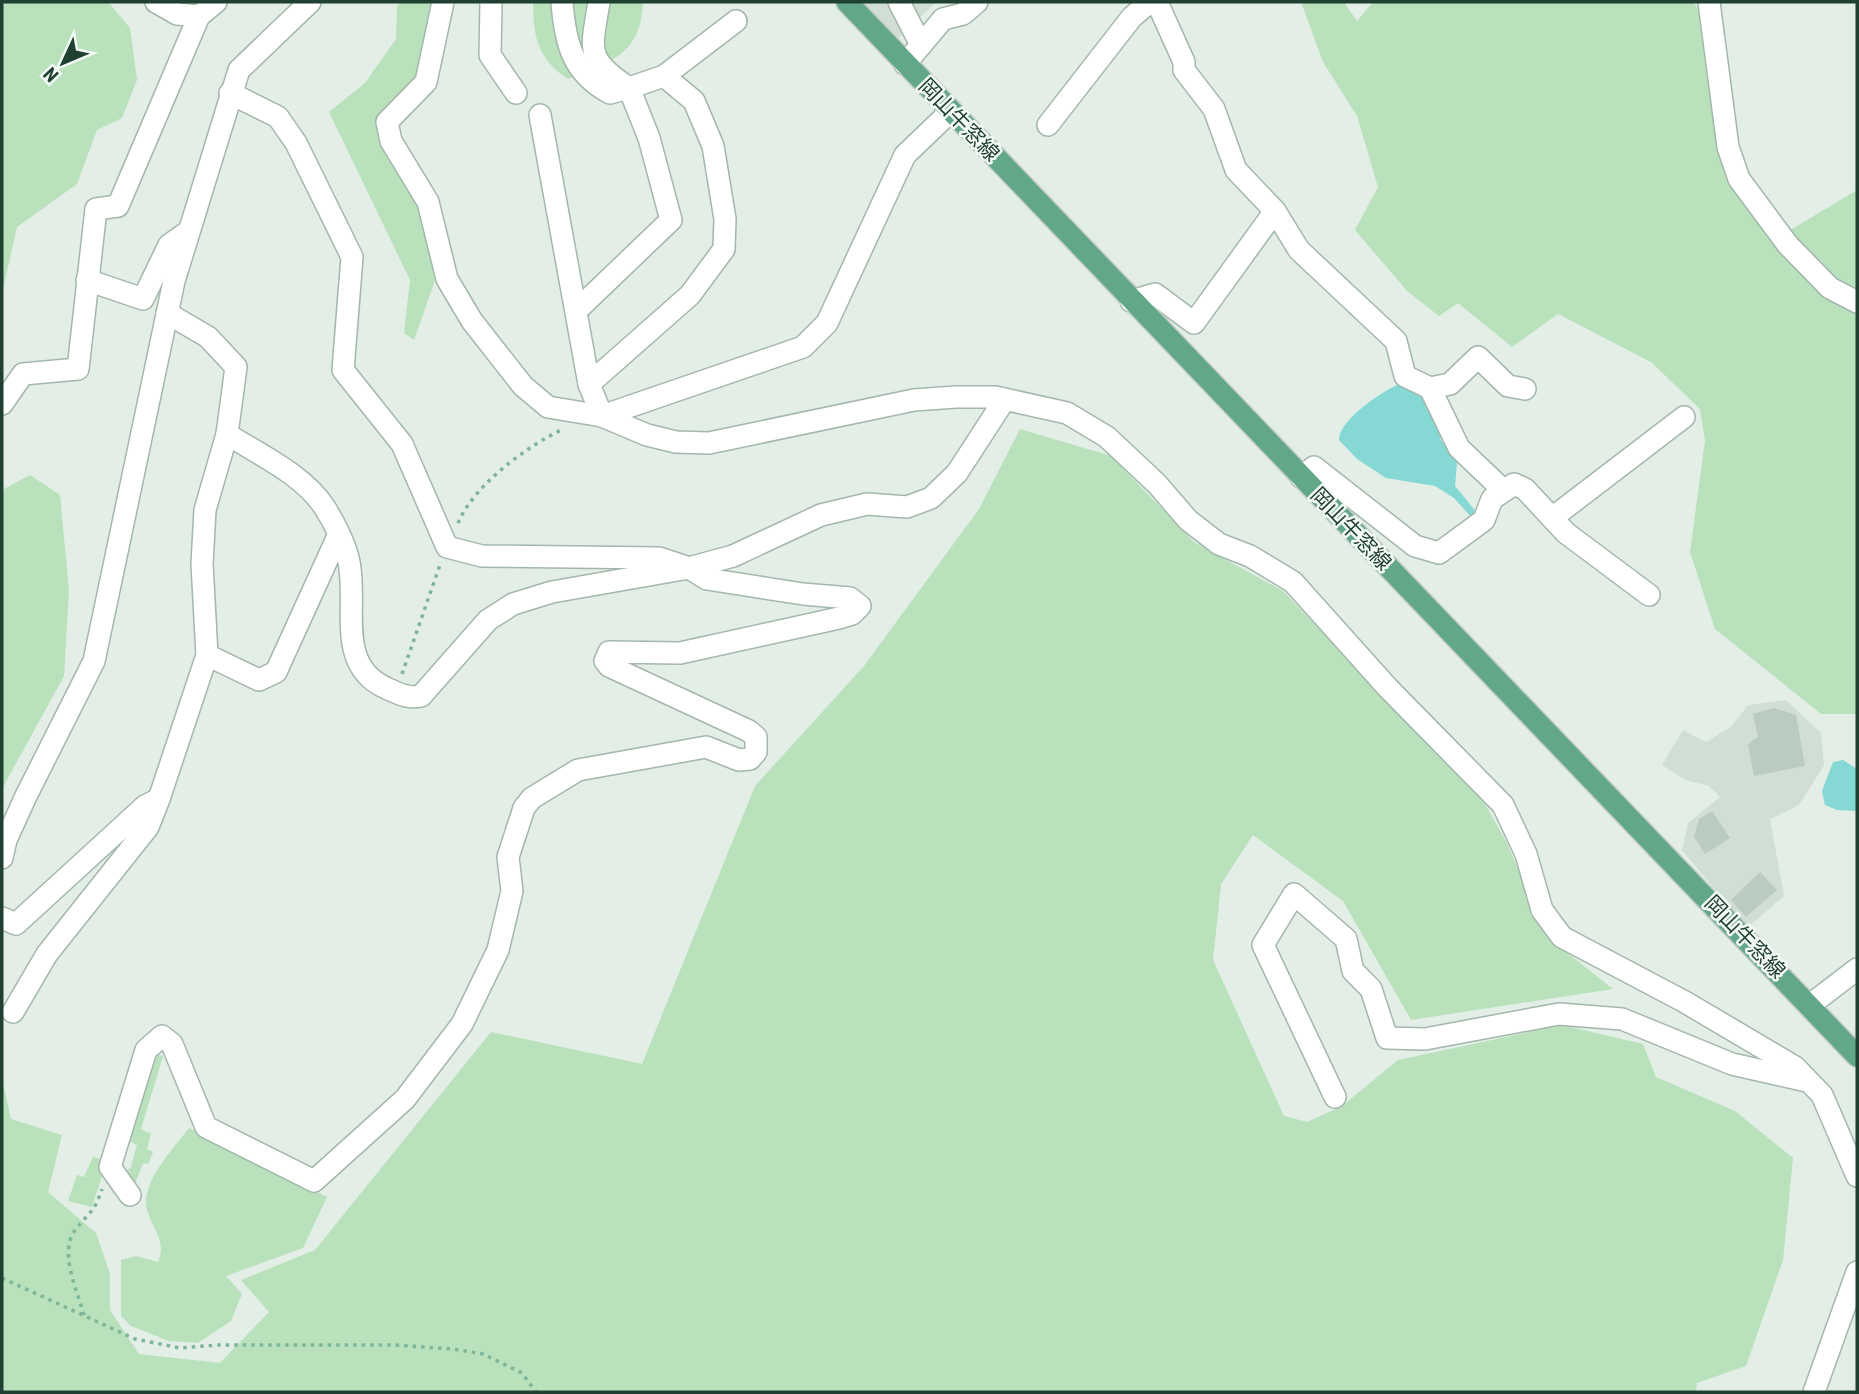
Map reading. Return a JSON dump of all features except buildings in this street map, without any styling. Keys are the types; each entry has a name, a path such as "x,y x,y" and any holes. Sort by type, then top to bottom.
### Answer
{"main road":[{"name":"岡山牛窓線","path":"846,2 1857,1056"}],"street":[{"path":"156,2 177,14 199,16"},
{"path":"2,404 23,374 78,369 96,209 118,206 199,16 216,2"},
{"path":"2,858 6,840 26,796 94,661 104,604 186,233 230,93 239,70 310,2"},
{"path":"443,2 426,82 387,122 391,141 428,202 447,279 472,321 523,386 548,407 602,416 647,435 676,442 709,443 914,400 1005,399 1067,413 1107,437 1198,528 1219,544 1250,556 1293,582 1388,688 1503,805 1527,854 1542,909 1562,937 1685,1002 1795,1067 1822,1095 1857,1176"},
{"path":"491,2 490,55 516,93"},
{"path":"562,2 565,35 575,63 592,84 610,93 664,76 736,21"},
{"path":"576,311 671,220 649,138 629,88 603,71 592,49 599,2"},
{"path":"900,2 921,45"},
{"path":"905,64 943,19 963,14 976,2"},
{"path":"1048,125 1132,17 1150,2"},
{"path":"1157,2 1184,62 1184,70 1214,109 1236,170 1275,211 1299,250 1396,341 1405,376 1430,388 1450,384 1478,357 1508,386 1525,389"},
{"path":"1709,8 1728,146 1739,179 1761,212 1797,254 1830,288 1857,302"},
{"path":"589,384 690,295 724,248 725,219 713,146 694,101 664,76"},
{"path":"130,1195 110,1167 146,1050 162,1036 172,1044 206,1127 314,1181 405,1099 461,1024 498,950 512,891 508,857 524,808 532,798 578,770 706,747 739,760 750,760 758,744 749,731 609,666 605,655 609,652 680,653 839,618 852,614 860,606 850,598 803,594 707,579 689,568 659,558 482,556 447,547 402,444 343,370 352,257 296,142 278,117 230,93"},
{"path":"602,416 803,347 827,323 905,155 951,111"},
{"path":"540,115 589,384 602,416"},
{"path":"1131,301 1155,294 1194,323 1275,211"},
{"path":"88,280 143,299 169,246 186,233"},
{"path":"13,1012 47,954 148,827 207,655 202,564 205,510 227,434 236,367 208,337 167,313"},
{"path":"1430,388 1459,448 1504,491"},
{"path":"227,434 306,487 325,508 349,561 353,644 359,665 371,681 410,698 421,696 488,620 513,604 552,592 689,568 733,556 821,515 867,504 907,507 931,498 957,473 1005,399"},
{"path":"1552,518 1684,417"},
{"path":"1301,477 1314,467 1415,546 1439,553 1485,520 1492,499 1514,484 1525,489 1566,533 1649,596"},
{"path":"207,655 259,680 276,672 338,536"},
{"path":"2,918 16,924 145,806 159,799"},
{"path":"1335,1097 1263,944 1294,894 1346,939 1353,971 1371,989 1387,1038 1425,1039 1559,1014 1622,1019 1732,1064 1809,1082"},
{"path":"1810,1005 1857,969"},
{"path":"1814,1392 1857,1272"}],"path":[{"path":"396,692 447,547 461,515 494,477 520,455 569,426"},
{"path":"84,1315 67,1247 75,1230 94,1212 110,1167"},
{"path":"2,1278 135,1339 180,1348 218,1345 395,1345 453,1349 483,1354 522,1374 536,1392"}],"shaded area":[{"path":"861,2 936,2 897,40"},
{"path":"1786,700 1821,733 1824,765 1799,805 1770,819 1784,896 1747,928 1682,850 1688,823 1720,797 1709,786 1685,780 1662,765 1683,730 1706,742 1731,727 1748,705"}],"green space":[{"path":"2,2 108,2 130,28 137,80 122,118 97,130 77,184 17,227 2,294"},
{"path":"401,2 434,2 417,79 379,113 382,142 421,206 435,280 414,340 404,333 410,280 329,112 365,83 396,39 397,6"},
{"path":"533,2 643,2 641,20 629,45 610,61 568,79 550,63 539,46 534,26"},
{"path":"1301,2 1344,2 1357,21 1373,2 1694,2 1704,23 1718,138 1774,240 1857,190 1857,714 1821,714 1715,629 1690,552 1705,441 1700,409 1651,362 1558,314 1512,347 1458,303 1439,316 1407,291 1355,230 1378,187 1357,116 1323,62"},
{"path":"1020,429 1111,456 1194,542 1283,591 1485,804 1507,843 1546,936 1613,989 1411,1020 1343,901 1253,835 1221,884 1213,960 1284,1116 1307,1122 1342,1106 1398,1060 1562,1025 1643,1044 1656,1077 1735,1111 1793,1158 1783,1260 1746,1366 1697,1383 1696,1392 2,1392 2,1078 11,1119 62,1135 48,1192 96,1233 110,1274 110,1310 139,1354 220,1363 269,1312 241,1280 315,1250 491,1032 642,1064 755,786 864,666 979,509"},
{"path":"30,475 60,495 69,591 64,676 2,789 2,490"},
{"path":"151,1053 163,1056 141,1129 151,1134 147,1149 153,1152 148,1164 143,1163 133,1189 123,1174 131,1167 137,1145 125,1139"},
{"path":"189,1128 327,1197 303,1248 226,1276 242,1294 231,1321 198,1343 169,1341 131,1326 121,1316 121,1260 136,1256 158,1262 161,1253 159,1237 146,1207 148,1189 163,1161"},
{"path":"93,1157 107,1161 92,1207 68,1201 77,1175 84,1177"}],"water":[{"path":"1404,382 1416,387 1434,418 1441,440 1457,463 1455,486 1477,513 1472,518 1454,498 1435,486 1386,478 1357,459 1339,440 1346,423 1355,414 1375,398"},
{"path":"1843,760 1857,769 1857,811 1837,810 1825,805 1822,791 1833,762"}]}
